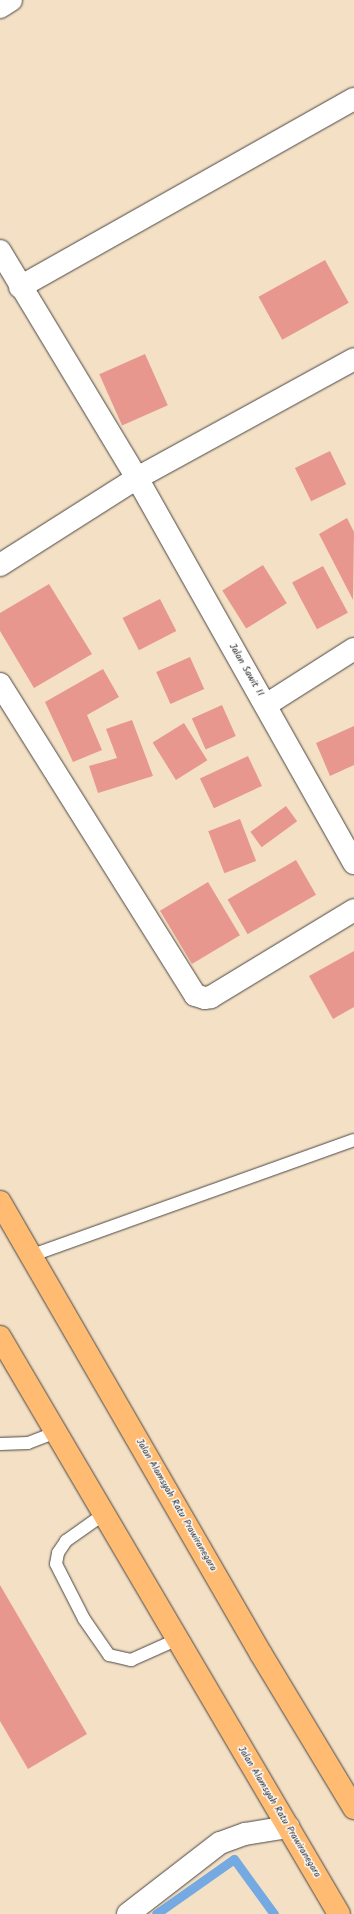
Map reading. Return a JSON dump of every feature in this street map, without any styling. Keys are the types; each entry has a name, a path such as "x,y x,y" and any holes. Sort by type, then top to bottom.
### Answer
{"highway":[{"name":"Jalan Alamsyah Ratu Prawiranegara","path":"0,1202 30,1256 125,1415 261,1654 354,1808"},
{"name":"Jalan Alamsyah Ratu Prawiranegara","path":"0,1337 339,1914"}],"street":[{"path":"0,7 11,0"},
{"path":"20,287 354,99"},
{"name":"Jalan Sawit II","path":"0,251 20,287 137,478 266,704 354,863"},
{"path":"0,565 137,478 354,360"},
{"path":"266,704 354,649"},
{"path":"0,684 195,995 211,997 354,910"},
{"path":"128,1914 220,1843 245,1834 288,1827"}],"lane":[{"path":"30,1256 354,1140"},
{"path":"0,1444 28,1443 56,1432"},
{"path":"104,1514 66,1541 58,1553 56,1564 84,1619 109,1655 130,1660 178,1639"}],"building":[{"path":"325,260 349,303 282,340 259,297"},
{"path":"145,354 168,405 122,425 99,374"},
{"path":"330,451 346,484 311,501 295,468"},
{"path":"347,518 354,532 353,600 319,534"},
{"path":"263,565 287,603 246,629 222,590"},
{"path":"323,566 348,613 317,629 292,582"},
{"path":"49,584 92,654 34,688 0,631 0,613"},
{"path":"160,599 176,631 139,650 123,618"},
{"path":"190,657 204,689 170,704 156,672"},
{"path":"103,669 119,697 87,715 102,750 73,762 45,702"},
{"path":"222,705 236,736 206,749 192,718"},
{"path":"132,720 153,776 98,793 89,766 117,758 106,729"},
{"path":"184,723 207,760 176,780 153,743"},
{"path":"354,726 354,765 330,776 316,743"},
{"path":"248,756 262,786 214,808 200,778"},
{"path":"286,806 297,821 262,847 250,832"},
{"path":"240,819 256,861 224,873 208,831"},
{"path":"296,860 316,895 248,934 228,900"},
{"path":"208,882 240,935 192,964 160,911"},
{"path":"354,951 354,1007 333,1019 309,976"},
{"path":"0,1585 87,1734 28,1769 0,1721"}],"waterway":[{"path":"156,1914 234,1859 274,1914"}]}
